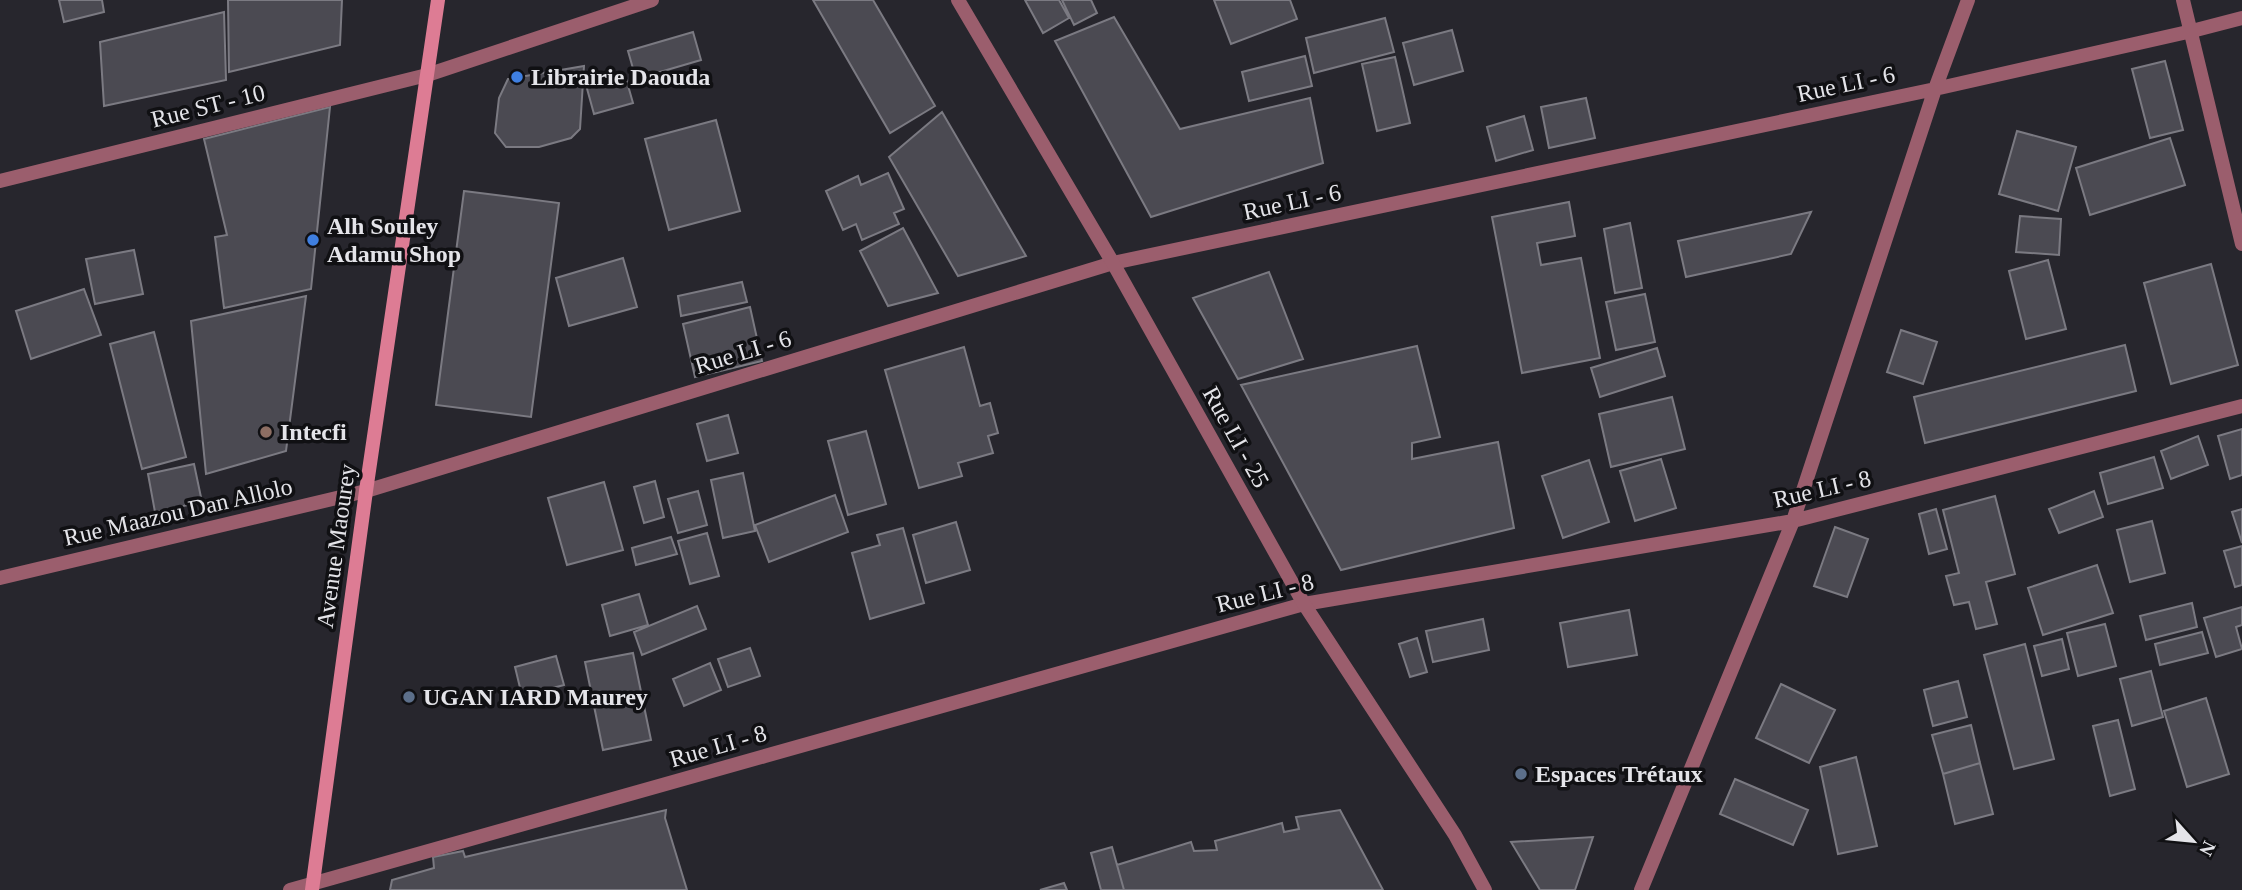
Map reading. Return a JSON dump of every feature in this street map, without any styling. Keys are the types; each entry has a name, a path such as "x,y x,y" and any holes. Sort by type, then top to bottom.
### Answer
{"main road":[{"name":"Avenue Maourey","path":"312,887 366,491 438,0"}],"street":[{"name":"Rue ST - 10","path":"0,181 427,75 652,0"},
{"name":"Rue LI - 25","path":"958,0 1113,263 1304,604 1455,835 1485,890"},
{"path":"1641,890 1793,521 1935,89 1968,0"},
{"path":"2183,0 2242,244"},
{"name":"Rue LI - 6","path":"366,491 1113,263 1935,89 2242,18"},
{"name":"Rue LI - 8","path":"290,890 312,887 1304,604 1793,521 2242,406"},
{"name":"Rue Maazou Dan Allolo","path":"0,578 366,491"}],"building":[{"path":"59,0 102,0 104,12 64,22"},
{"path":"228,0 342,0 340,45 229,72"},
{"path":"813,0 873,0 935,106 890,133"},
{"path":"1025,0 1059,0 1069,18 1043,33"},
{"path":"1062,0 1091,0 1097,13 1074,25"},
{"path":"1214,0 1290,0 1297,19 1231,44"},
{"path":"224,12 226,80 104,106 100,42"},
{"path":"1114,17 1180,129 1310,98 1323,163 1151,217 1055,41"},
{"path":"1385,18 1394,52 1314,73 1306,38"},
{"path":"1452,30 1463,71 1414,85 1403,43"},
{"path":"693,32 701,60 636,79 628,51"},
{"path":"1305,56 1312,86 1249,101 1242,72"},
{"path":"1395,57 1410,123 1377,131 1362,64"},
{"path":"2165,61 2183,130 2150,138 2132,69"},
{"path":"584,66 580,129 571,138 539,147 506,147 495,133 499,98 508,79"},
{"path":"625,75 633,103 594,114 586,85"},
{"path":"1586,98 1595,138 1549,148 1541,107"},
{"path":"330,107 311,289 224,308 215,237 227,235 204,139"},
{"path":"942,112 1026,256 958,276 889,157"},
{"path":"1524,116 1533,150 1496,161 1487,127"},
{"path":"716,120 740,211 669,230 645,139"},
{"path":"2017,131 2076,147 2058,211 1999,194"},
{"path":"2170,138 2185,185 2090,215 2076,168"},
{"path":"888,173 904,209 894,213 899,224 862,240 856,224 843,230 826,191 858,176 861,185"},
{"path":"464,191 559,203 531,417 436,405"},
{"path":"1569,202 1575,236 1537,243 1541,265 1581,258 1600,358 1522,373 1492,217"},
{"path":"1811,212 1791,254 1686,277 1678,241"},
{"path":"2020,216 2061,219 2059,255 2016,252"},
{"path":"1630,223 1642,288 1615,293 1604,229"},
{"path":"903,228 938,293 888,306 860,251"},
{"path":"134,250 143,294 95,304 86,259"},
{"path":"623,258 637,307 569,326 556,278"},
{"path":"2048,260 2066,329 2026,339 2009,271"},
{"path":"2211,264 2238,365 2171,384 2144,283"},
{"path":"1269,272 1303,359 1238,379 1193,298"},
{"path":"742,282 747,302 681,316 678,296"},
{"path":"84,289 101,335 31,359 16,311"},
{"path":"1645,294 1655,342 1616,350 1606,302"},
{"path":"306,296 286,451 206,474 191,321"},
{"path":"750,307 762,361 695,377 683,324"},
{"path":"1901,330 1937,342 1923,384 1887,372"},
{"path":"154,332 186,457 142,469 110,344"},
{"path":"2125,345 2136,391 1925,443 1914,397"},
{"path":"1417,346 1440,437 1412,443 1412,459 1498,442 1514,528 1341,570 1241,385"},
{"path":"964,347 980,406 990,403 998,433 988,436 993,453 958,463 962,476 919,488 885,370"},
{"path":"1657,348 1665,376 1600,397 1591,368"},
{"path":"1672,397 1685,449 1611,467 1599,414"},
{"path":"728,415 738,453 707,461 697,424"},
{"path":"2242,429 2242,475 2230,479 2218,436"},
{"path":"866,431 886,504 848,515 828,441"},
{"path":"2198,436 2208,465 2171,479 2161,451"},
{"path":"2154,457 2163,488 2108,504 2100,473"},
{"path":"1661,459 1676,508 1635,521 1620,471"},
{"path":"1589,460 1609,522 1563,538 1542,476"},
{"path":"194,464 202,502 155,512 148,474"},
{"path":"743,473 755,531 723,538 711,480"},
{"path":"655,481 664,517 644,523 634,487"},
{"path":"604,482 623,550 567,565 548,498"},
{"path":"698,491 707,525 678,533 668,499"},
{"path":"2094,491 2103,517 2059,533 2049,509"},
{"path":"835,495 848,532 769,562 755,525"},
{"path":"1995,496 2015,574 1986,582 1997,624 1976,629 1969,602 1954,605 1946,576 1959,573 1943,510"},
{"path":"1936,509 1947,549 1929,554 1919,514"},
{"path":"2242,509 2242,543 2232,512"},
{"path":"2152,521 2165,573 2130,582 2117,530"},
{"path":"956,522 970,570 926,583 913,535"},
{"path":"1835,527 1868,539 1847,597 1814,586"},
{"path":"903,528 924,603 870,619 852,553 880,545 877,535"},
{"path":"707,533 719,576 690,584 678,541"},
{"path":"671,537 677,554 636,565 632,548"},
{"path":"2242,546 2242,585 2235,587 2224,551"},
{"path":"2097,565 2113,613 2043,635 2028,588"},
{"path":"639,594 648,625 610,636 602,605"},
{"path":"2192,603 2197,627 2146,640 2140,616"},
{"path":"697,606 706,629 642,655 634,632"},
{"path":"2242,607 2242,625 2236,627 2242,649 2216,657 2204,618"},
{"path":"1629,610 1637,655 1568,667 1560,623"},
{"path":"1483,619 1489,650 1433,662 1426,631"},
{"path":"2105,624 2116,666 2078,676 2067,633"},
{"path":"2202,632 2208,653 2160,665 2155,644"},
{"path":"1417,638 1427,672 1410,677 1399,644"},
{"path":"2062,639 2069,669 2042,676 2034,646"},
{"path":"2025,644 2054,759 2014,769 1984,655"},
{"path":"750,648 760,676 728,687 718,659"},
{"path":"633,653 651,740 603,750 585,662"},
{"path":"556,656 564,685 522,696 515,667"},
{"path":"710,663 721,690 684,706 673,679"},
{"path":"2151,671 2163,717 2132,726 2120,679"},
{"path":"1958,681 1967,717 1933,726 1924,690"},
{"path":"1781,684 1835,710 1809,763 1756,738"},
{"path":"2206,698 2229,774 2187,787 2164,711"},
{"path":"2118,720 2135,789 2110,796 2093,726"},
{"path":"1971,725 1980,763 1943,774 1932,735"},
{"path":"1856,757 1877,846 1838,854 1820,767"},
{"path":"1980,763 1993,814 1955,824 1943,774"},
{"path":"1735,779 1808,810 1793,845 1720,814"},
{"path":"666,810 665,818 687,890 390,890 392,880 434,868 433,857 463,851 465,857"},
{"path":"1340,810 1383,890 1124,890 1117,865 1191,842 1194,851 1217,850 1215,841 1282,823 1284,832 1299,829 1296,817"},
{"path":"1593,837 1575,890 1540,890 1511,842"},
{"path":"1112,847 1124,890 1101,890 1091,853"},
{"path":"1064,883 1067,890 1040,890"}],"place":[{"name":"Librairie Daouda","path":"517,77"},
{"name":"Alh Souley Adamu Shop","path":"313,240"},
{"name":"Intecfi","path":"266,432"},
{"name":"UGAN IARD Maurey","path":"409,697"},
{"name":"Espaces Trétaux","path":"1521,774"}]}
